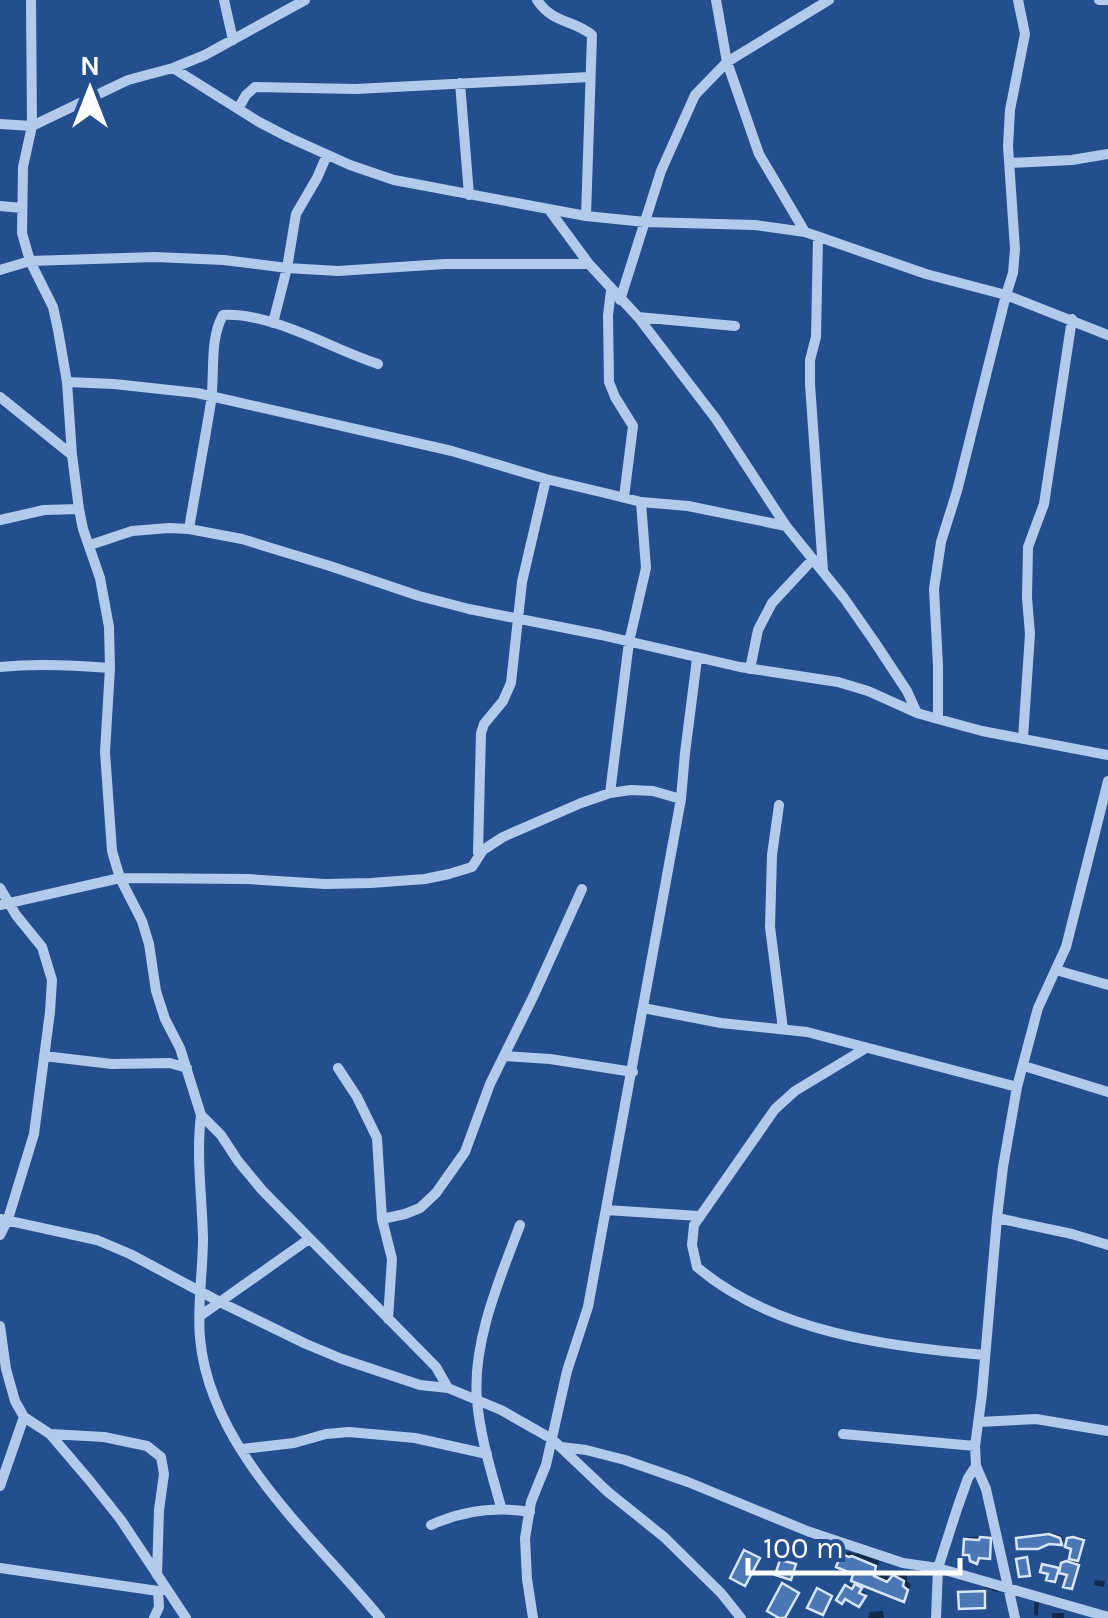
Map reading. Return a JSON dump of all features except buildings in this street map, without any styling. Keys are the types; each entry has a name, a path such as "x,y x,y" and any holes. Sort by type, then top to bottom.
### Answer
{"street":[{"path":"30,0 32,126 23,167 22,232 30,260 53,307 67,382 79,509 100,578 109,627 106,780 112,851 150,944 156,991 180,1048 201,1115 202,1356 224,1419 259,1477 380,1618"},
{"path":"224,0 234,40"},
{"path":"0,124 32,126 128,80 174,68 305,0"},
{"path":"538,0 554,18 592,35 586,216"},
{"path":"716,0 727,62 759,154 806,232"},
{"path":"624,497 633,426 610,382 608,315 662,170 695,95 727,62 829,0"},
{"path":"938,719 934,590 941,542 1014,272 1010,110 1025,34 1018,0"},
{"path":"1099,0 1108,0"},
{"path":"174,68 259,122 326,155 394,180 586,216 756,225 806,232 926,274 1006,295 1108,335"},
{"path":"238,109 255,87 329,90 589,76"},
{"path":"460,83 469,195"},
{"path":"1009,163 1108,154"},
{"path":"274,323 296,214 326,155"},
{"path":"0,206 22,208"},
{"path":"550,211 716,419 786,526 874,641 917,712"},
{"path":"818,238 816,337 810,360 810,384 823,572"},
{"path":"0,270 30,260 155,257 338,271 445,264 589,264"},
{"path":"189,529 223,315 274,323 378,364"},
{"path":"638,317 736,326"},
{"path":"1024,738 1030,634 1028,547 1044,504 1072,319"},
{"path":"67,382 159,388 212,397 452,450 546,479 641,502 688,506 786,526"},
{"path":"0,397 72,455"},
{"path":"477,859 481,733 510,683 522,582 546,479"},
{"path":"610,793 628,642 646,568 641,502"},
{"path":"0,520 44,510 79,509"},
{"path":"90,545 132,531 189,529 242,539 419,596 750,669 838,682 982,731 1108,754"},
{"path":"750,669 758,630 772,603 813,559"},
{"path":"533,1618 527,1578 530,1512 556,1443 567,1372 588,1307 681,799 698,658"},
{"path":"0,668 60,664 110,668"},
{"path":"1015,1618 986,1490 976,1466 975,1446 997,1218 1017,1086 1038,1008 1066,948 1108,781"},
{"path":"5,905 120,878 371,884 449,874 472,866 483,850 503,838 610,793 652,791 681,799"},
{"path":"779,805 772,855 770,927 783,1028"},
{"path":"0,888 5,905 42,947 52,980 34,1134 0,1235"},
{"path":"382,1219 420,1208 465,1152 490,1084 582,889"},
{"path":"1056,970 1108,985"},
{"path":"643,1008 722,1023 807,1032 1017,1086"},
{"path":"866,1048 796,1091 775,1109 694,1224 696,1267 762,1308 872,1342 985,1355"},
{"path":"44,1056 112,1064 170,1063 187,1068"},
{"path":"504,1056 632,1072"},
{"path":"1024,1066 1108,1092"},
{"path":"338,1068 377,1138 382,1219 392,1259 388,1319"},
{"path":"201,1115 262,1190 436,1366 448,1388"},
{"path":"606,1210 699,1216"},
{"path":"997,1218 1108,1245"},
{"path":"4,1220 97,1240 306,1344 420,1385 448,1388 501,1410 556,1443 664,1538 741,1618"},
{"path":"500,1507 480,1431 478,1362 495,1292 520,1226"},
{"path":"200,1316 309,1239"},
{"path":"0,1326 6,1369 24,1417 50,1434 121,1520 157,1575 162,1590 186,1618"},
{"path":"0,1486 24,1417"},
{"path":"979,1422 1036,1420 1108,1431"},
{"path":"242,1449 349,1432 415,1438 487,1454"},
{"path":"50,1434 104,1437 147,1446 161,1457 164,1474 158,1510 157,1575"},
{"path":"843,1434 975,1446"},
{"path":"556,1443 625,1460 807,1530 903,1562 938,1568 1108,1617"},
{"path":"936,1618 938,1568 968,1478 976,1466"},
{"path":"431,1525 452,1515 500,1507 530,1512"},
{"path":"0,1568 162,1590"},
{"path":"154,1618 162,1590"}]}
